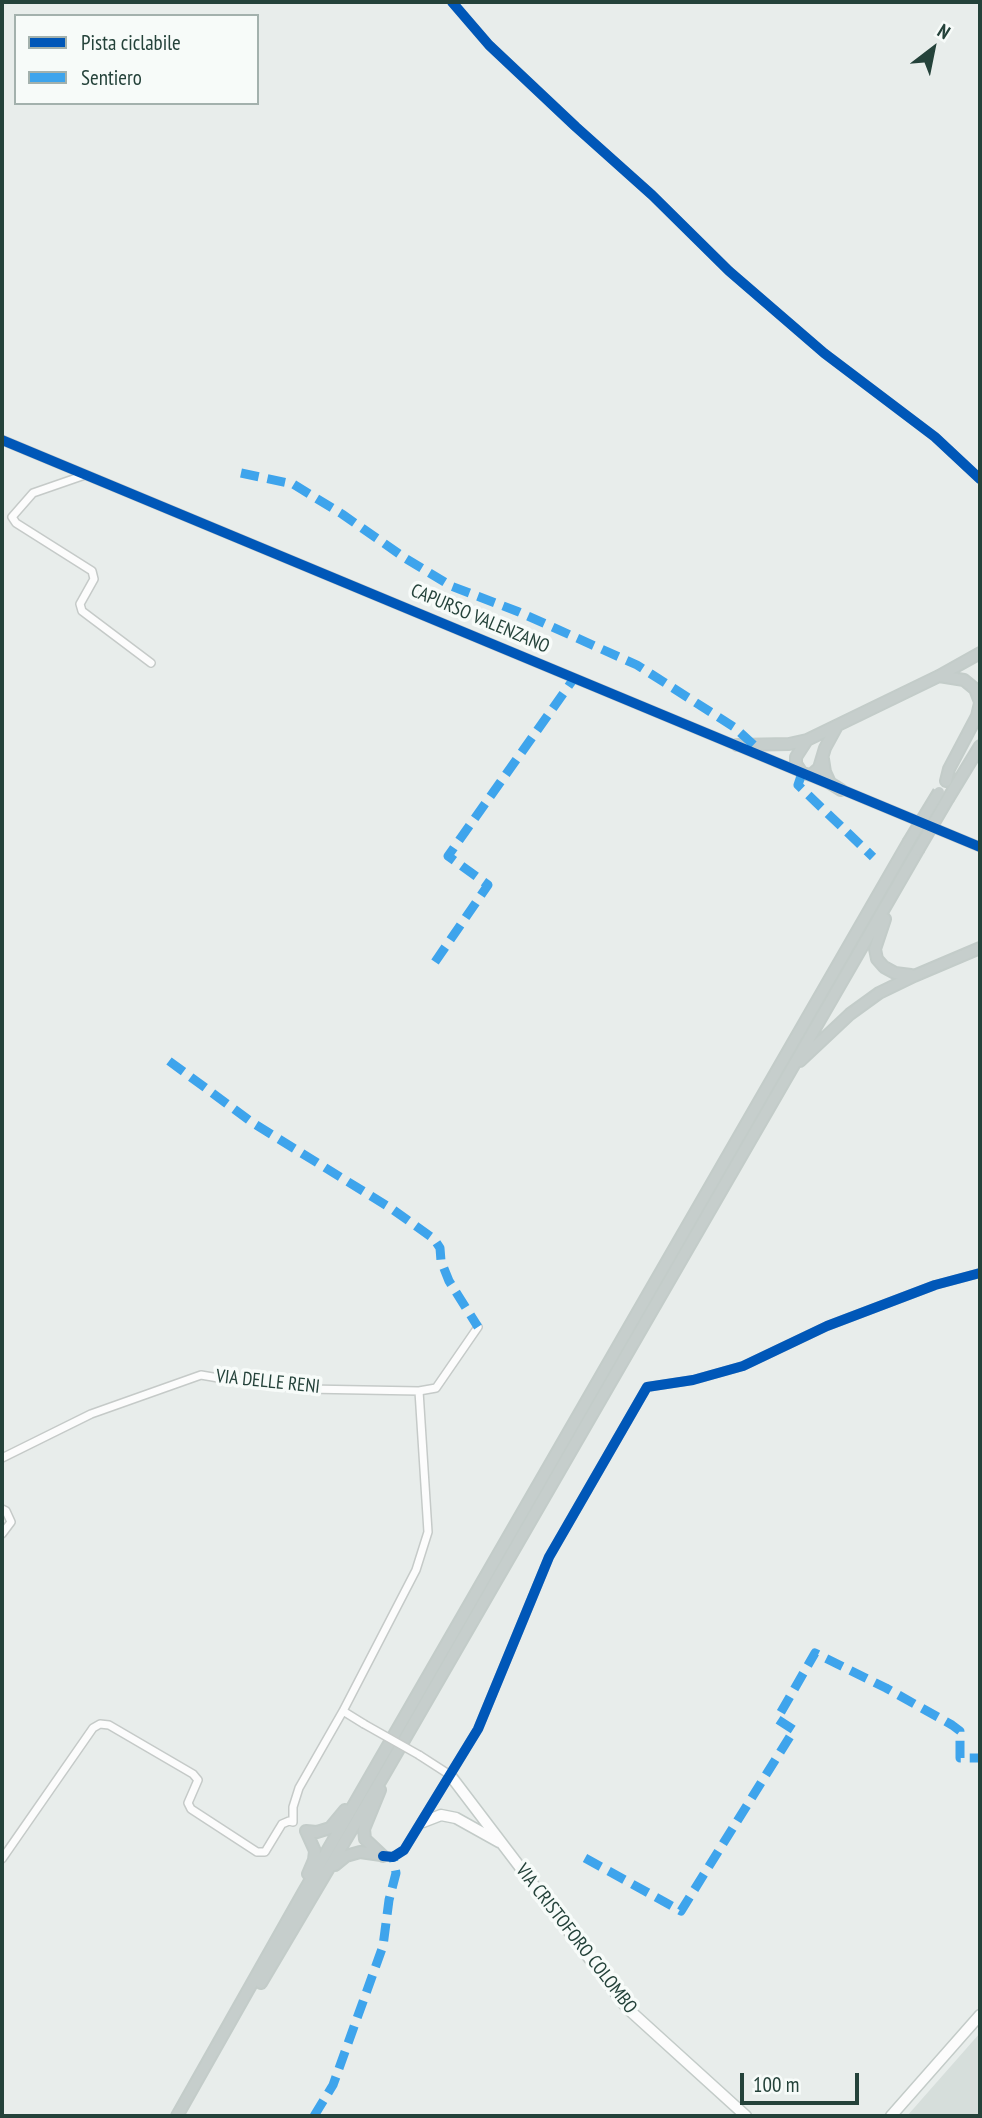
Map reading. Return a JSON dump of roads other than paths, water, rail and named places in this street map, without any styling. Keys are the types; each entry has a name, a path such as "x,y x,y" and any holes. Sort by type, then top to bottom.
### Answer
{"highway":[{"path":"737,745 789,744 807,740 939,676 980,653"},
{"path":"185,2116 918,850 944,795 949,769 977,716 980,702 975,689 964,680 939,676"},
{"path":"946,781 980,719"},
{"path":"807,740 796,757 796,764 802,773 811,775 819,768 825,748 839,723"},
{"path":"177,2116 908,843 980,746"},
{"path":"823,759 830,783 841,790"},
{"path":"905,874 882,925 875,948 877,959 884,967 895,973 914,976"},
{"path":"791,1070 850,1014 879,993 980,950"},
{"path":"383,1856 365,1839 364,1829 384,1775"},
{"path":"303,1893 315,1851 306,1831 317,1832 330,1828 357,1791 365,1787"},
{"path":"325,1875 340,1860 352,1854 360,1852 383,1856"}],"main road":[{"name":"VIA CRISTOFORO COLOMBO","path":"450,1774 627,2008 746,2116"},
{"path":"423,1822 441,1815 456,1818 502,1844"},
{"path":"891,2116 980,2015"}],"street":[{"path":"452,2 489,45 652,195 729,271 824,353 935,438 980,479"},
{"name":"CAPURSO VALENZANO","path":"2,440 980,847"},
{"path":"85,475 33,493 12,517 16,523 92,571 94,579 80,604 82,611 151,663"},
{"path":"383,1856 393,1857 404,1850 478,1729 549,1557 647,1387 693,1381 743,1366 827,1326 935,1284 980,1273"},
{"path":"292,1822 299,1788 343,1711 416,1570 428,1532 419,1391 436,1388 478,1327"},
{"name":"VIA DELLE RENI","path":"2,1458 91,1414 201,1375 307,1389 419,1391"},
{"path":"2,1508 11,1521 2,1534"},
{"path":"343,1711 450,1774"},
{"path":"2,1860 93,1728 100,1724 109,1725 193,1774 198,1780 188,1804 191,1809 257,1852 265,1852 282,1824 289,1821 306,1831"}]}
